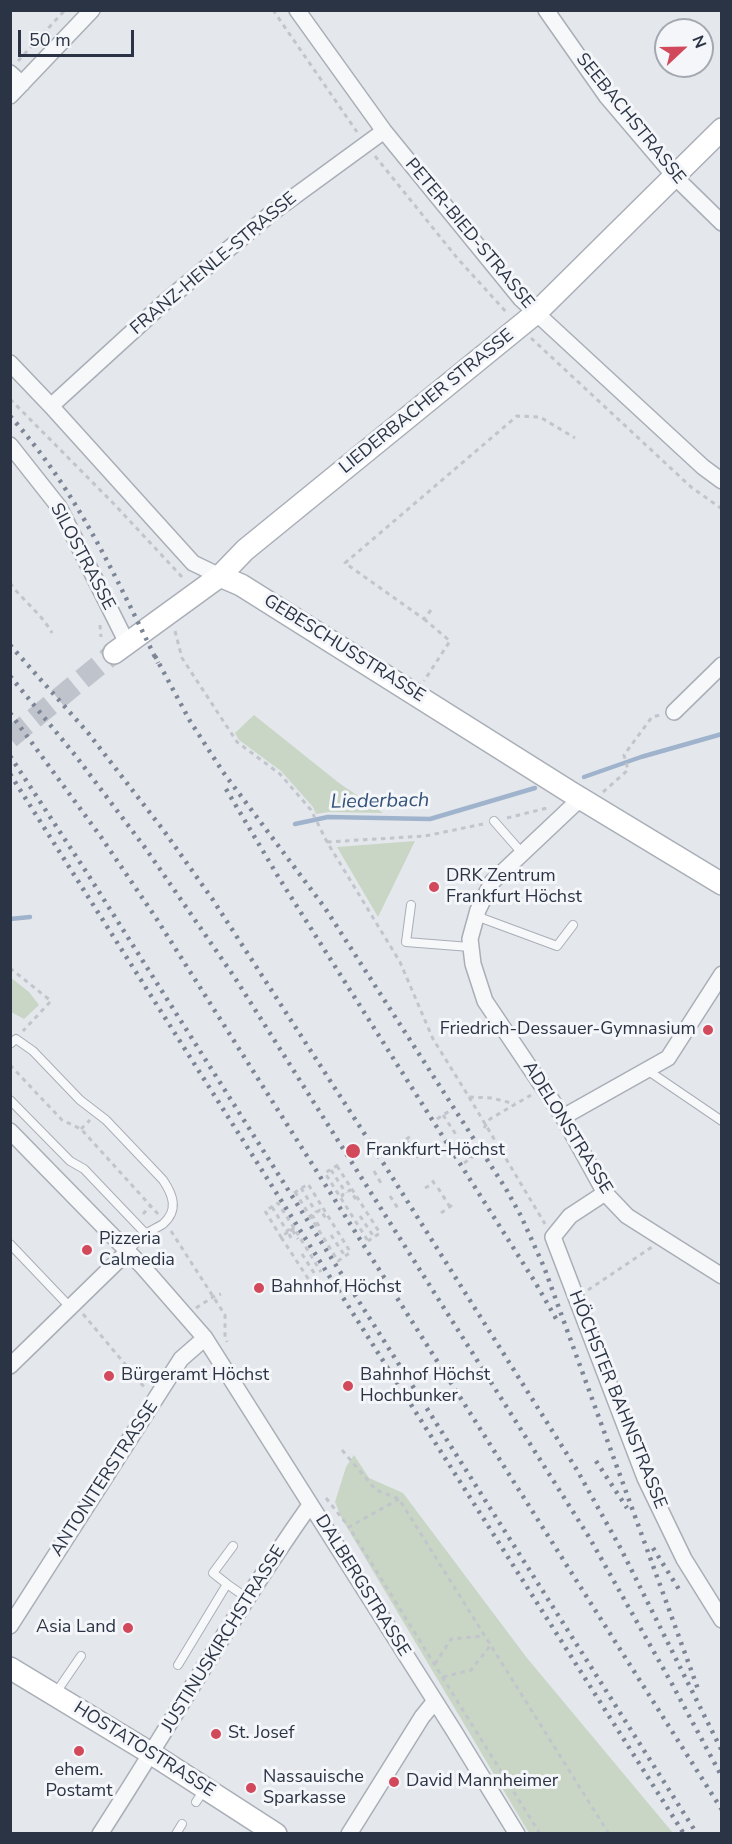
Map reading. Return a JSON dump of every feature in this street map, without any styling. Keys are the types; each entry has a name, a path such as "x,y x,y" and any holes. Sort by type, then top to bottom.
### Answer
{"street":[{"path":"10,96 17,73 92,10"},
{"name":"PETER-BIED-STRASSE","path":"297,10 384,131 520,299 703,467 722,481"},
{"name":"SEEBACHSTRASSE","path":"546,10 607,97 675,177 722,223"},
{"name":"LIEDERBACHER STRASSE","path":"120,648 220,576 245,550 536,313 722,129"},
{"name":"FRANZ-HENLE-STRASSE","path":"51,406 166,301 273,212 384,131"},
{"name":"GEBESCHUSSTRASSE","path":"10,363 192,563 241,585 722,884"},
{"name":"SILOSTRASSE","path":"10,445 59,507 120,648"},
{"path":"674,712 722,665"},
{"name":"ADELONSTRASSE","path":"581,798 492,882 476,916 470,939 473,964 485,1001 563,1117 605,1193 627,1216 722,1276"},
{"path":"563,1117 668,1058 722,974"},
{"name":"DALBERGSTRASSE","path":"10,1131 128,1251 205,1338 517,1833"},
{"path":"553,1237 570,1216 605,1193"},
{"name":"HÖCHSTER BAHNSTRASSE","path":"553,1237 645,1478 684,1559 722,1620"},
{"path":"10,1366 128,1251"},
{"name":"ANTONITERSTRASSE","path":"10,1626 182,1359 205,1338"},
{"name":"JUSTINUSKIRCHSTRASSE","path":"100,1833 152,1754 247,1598 310,1505"},
{"name":"HOSTATOSTRASSE","path":"10,1668 152,1754 200,1795 276,1833"},
{"path":"349,1833 422,1717 435,1701"}],"lane":[{"path":"494,821 522,853"},
{"path":"411,905 406,942 470,947"},
{"path":"476,916 557,946 573,925"},
{"path":"13,1041 33,1050 80,1100 106,1120 164,1180 170,1190 174,1199 171,1211 164,1222 146,1234 128,1251"},
{"path":"647,1070 722,1121"},
{"path":"10,1100 70,1161 84,1169 146,1234"},
{"path":"10,1244 72,1306"},
{"path":"232,1546 213,1573 247,1598"},
{"path":"178,1665 227,1584"},
{"path":"54,1695 81,1656"},
{"path":"176,1833 182,1824"}],"path":[{"path":"17,73 65,10"},
{"path":"10,399 114,504 183,578"},
{"path":"416,694 450,641 424,618 345,563 517,416 540,417 574,438"},
{"path":"10,583 20,597 46,622 52,633"},
{"path":"424,618 431,610"},
{"path":"179,647 182,658 237,742 279,774 311,810 327,842 400,962 433,1039 553,1237"},
{"path":"327,842 425,836 548,808 581,798 606,788 628,770 624,755 652,717 674,712"},
{"path":"10,968 51,1002 13,1041"},
{"path":"11,1066 62,1120 81,1129 159,1214"},
{"path":"485,1127 490,1119 543,1088"},
{"path":"469,1097 482,1097 515,1104"},
{"path":"437,1119 451,1110"},
{"path":"443,1115 457,1136"},
{"path":"81,1129 90,1120"},
{"path":"399,1145 412,1136"},
{"path":"406,1139 420,1161"},
{"path":"468,1152 471,1158"},
{"path":"464,1162 478,1154"},
{"path":"338,1166 380,1233 368,1241 325,1174 331,1170 338,1166"},
{"path":"331,1170 350,1199"},
{"path":"374,1171 382,1185"},
{"path":"430,1177 434,1183"},
{"path":"425,1188 440,1179"},
{"path":"308,1184 351,1253 337,1261 294,1193 301,1188 308,1184"},
{"path":"301,1188 321,1219"},
{"path":"438,1188 450,1207"},
{"path":"340,1198 350,1190 357,1201"},
{"path":"349,1206 342,1195 353,1190"},
{"path":"390,1196 399,1210"},
{"path":"279,1203 322,1271 308,1281 265,1212 272,1207 279,1203"},
{"path":"441,1212 455,1203"},
{"path":"141,1215 151,1205"},
{"path":"272,1207 287,1231 291,1228 298,1239"},
{"path":"310,1218 320,1209 328,1221"},
{"path":"319,1226 312,1215 324,1209"},
{"path":"360,1216 374,1237"},
{"path":"280,1237 295,1228"},
{"path":"171,1231 225,1315 225,1337"},
{"path":"288,1232 291,1238"},
{"path":"331,1235 345,1257"},
{"path":"576,1298 664,1239"},
{"path":"302,1254 316,1276"},
{"path":"193,1310 221,1294"},
{"path":"72,1306 155,1400"},
{"path":"342,1450 376,1490 399,1499 609,1833"},
{"path":"323,1496 349,1527 540,1833"},
{"path":"349,1527 399,1499"},
{"path":"435,1664 451,1639 484,1636"},
{"path":"443,1677 471,1670 490,1646"}],"green space":[{"path":"254,715 339,783 383,813 329,812 316,814 313,807 281,771 239,740 235,733"},
{"path":"415,841 378,917 337,847"},
{"path":"10,977 29,992 39,1005 24,1019 11,1012"},
{"path":"354,1455 369,1478 403,1493 527,1658 673,1833 529,1833 342,1519 335,1502 346,1467"}],"waterway":[{"name":"Liederbach","path":"584,777 641,757 722,734"},
{"name":"Liederbach","path":"295,824 328,817 430,819 535,788"},
{"name":"Liederbach","path":"10,919 30,917"}],"tunnel":[{"path":"10,738 114,653"}],"railway":[{"path":"10,416 34,444 93,534 158,663"},
{"path":"10,645 89,734 164,831 213,900 375,1150 577,1470 621,1549 722,1751"},
{"path":"155,656 190,721 223,772 325,908 506,1189 521,1216 544,1267 698,1689"},
{"path":"10,676 75,755 146,849 235,978 589,1537 722,1777"},
{"path":"10,713 101,837 156,918 722,1810"},
{"path":"10,756 87,873 697,1834"},
{"path":"10,774 684,1834"},
{"path":"226,789 279,878 535,1282 558,1322"},
{"path":"596,1461 627,1508"},
{"path":"653,1548 680,1591"}],"place":[{"name":"DRK Zentrum Frankfurt Höchst","path":"434,887"},
{"name":"Friedrich-Dessauer-Gymnasium","path":"708,1030"},
{"name":"Frankfurt-Höchst","path":"353,1151"},
{"name":"Pizzeria Calmedia","path":"87,1250"},
{"name":"Bahnhof Höchst","path":"259,1288"},
{"name":"Bürgeramt Höchst","path":"109,1376"},
{"name":"Bahnhof Höchst Hochbunker","path":"348,1386"},
{"name":"Asia Land","path":"128,1628"},
{"name":"St. Josef","path":"216,1734"},
{"name":"ehem. Postamt","path":"79,1751"},
{"name":"David Mannheimer","path":"394,1782"},
{"name":"Nassauische Sparkasse","path":"251,1788"}]}
